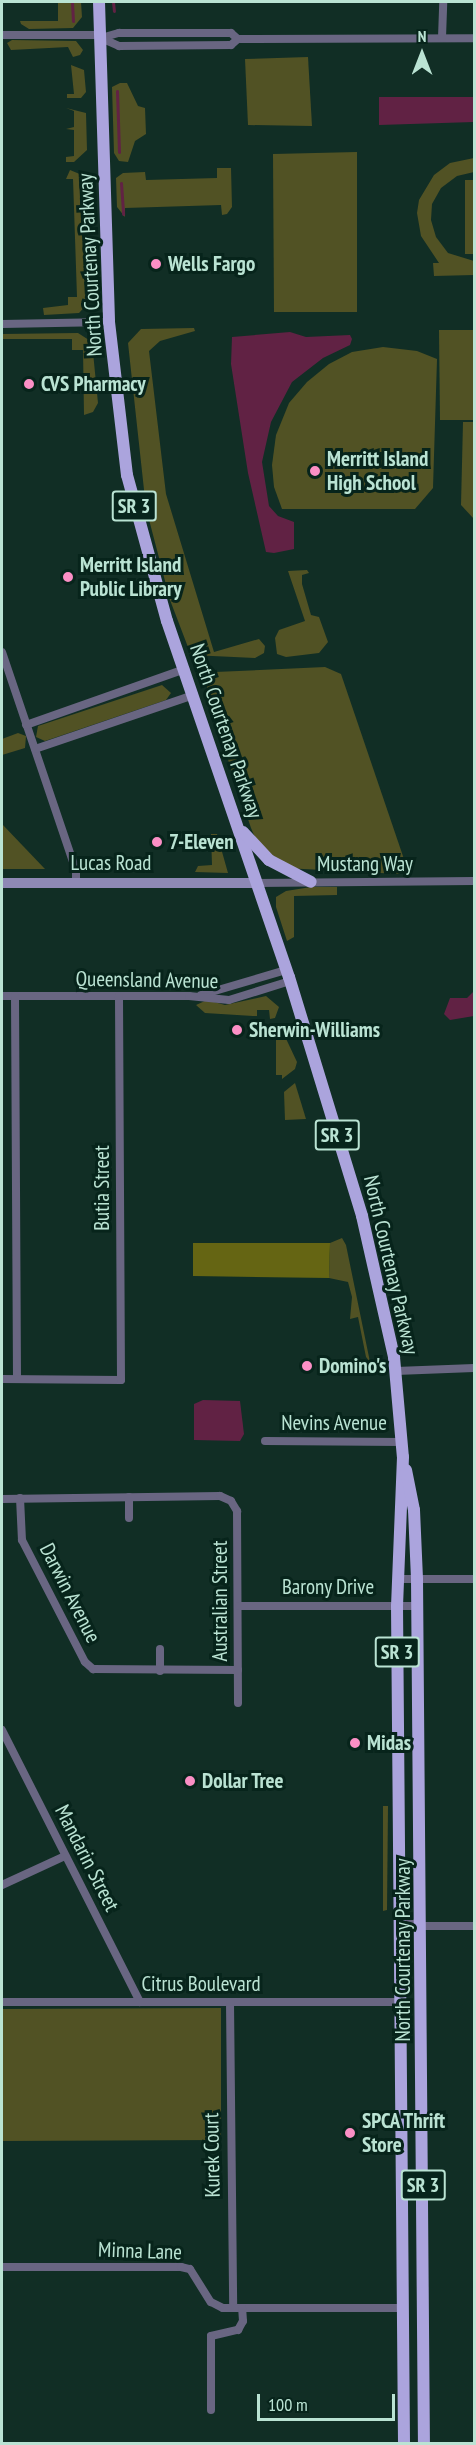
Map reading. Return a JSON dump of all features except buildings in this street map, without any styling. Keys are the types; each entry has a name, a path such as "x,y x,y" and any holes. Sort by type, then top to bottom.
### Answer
{"main road":[{"name":"North Courtenay Parkway","path":"99,2 110,322 127,475 167,621 288,975 362,1216 396,1371 403,1457 397,1605 404,2444"},
{"path":"238,826 262,855 311,882"},
{"name":"North Courtenay Parkway","path":"403,1457 414,1510 418,1606 423,1926 424,2444"}],"street":[{"path":"442,38 443,2"},
{"path":"2,35 101,36 119,33 231,33 238,39"},
{"path":"187,33 188,45"},
{"path":"101,36 120,46 231,45 238,39 474,38"},
{"path":"2,324 110,322"},
{"path":"2,652 76,870 76,883"},
{"path":"26,725 185,669"},
{"path":"35,749 194,695"},
{"name":"Mustang Way","path":"256,883 474,881"},
{"name":"Lucas Road","path":"2,883 256,883"},
{"path":"200,996 288,975"},
{"name":"Queensland Avenue","path":"2,996 200,996 229,1000 288,975"},
{"path":"2,1379 17,1378 15,996"},
{"name":"Butia Street","path":"17,1378 121,1380 118,996"},
{"path":"396,1371 474,1368"},
{"name":"Nevins Avenue","path":"265,1441 402,1442"},
{"path":"2,1499 129,1497 129,1518"},
{"name":"Australian Street","path":"129,1497 220,1497 231,1501 237,1511 238,1703"},
{"name":"Darwin Avenue","path":"20,1498 22,1540 85,1662 101,1672 238,1670"},
{"path":"397,1579 474,1579"},
{"name":"Barony Drive","path":"239,1606 418,1606"},
{"path":"159,1649 160,1671"},
{"name":"Mandarin Street","path":"2,1730 140,2002"},
{"path":"2,1885 65,1856"},
{"path":"400,1921 423,1926 474,1926"},
{"name":"Citrus Boulevard","path":"2,2002 401,2002"},
{"name":"Kurek Court","path":"230,2002 237,2308"},
{"name":"Minna Lane","path":"2,2267 181,2267 196,2275 211,2302 237,2308 403,2308"},
{"path":"212,2410 212,2336 238,2330 243,2321 237,2308"}],"shaded area":[{"path":"58,2 81,2 82,17 73,28 29,29 21,24 20,21 58,21"},
{"path":"12,40 76,41 83,50 80,55 73,57 68,47 11,50 7,43"},
{"path":"308,57 312,126 248,125 245,59"},
{"path":"71,65 84,70 86,92 81,98 67,98 67,94 74,94"},
{"path":"120,83 127,83 138,106 145,108 146,134 135,141 128,162 119,161 114,153 112,87"},
{"path":"379,97 474,97 474,122 379,125"},
{"path":"66,108 86,113 87,150 74,162 66,162 66,157 74,156 74,130 66,129 74,127 74,111"},
{"path":"357,152 357,312 274,312 273,154"},
{"path":"474,158 474,172 457,176 441,188 432,204 431,220 436,237 448,253 474,261 474,275 434,276 433,263 439,263 421,236 417,213 419,200 434,175 450,163"},
{"path":"217,168 231,168 232,207 227,214 222,215 221,205 125,208 125,217 117,207 116,178 123,173 145,172 146,180 217,178"},
{"path":"70,170 82,175 87,185 91,300 79,313 44,315 43,308 68,305 68,297 77,297 73,179 66,179"},
{"path":"465,180 474,180 474,254 465,254"},
{"path":"194,328 195,331 160,341 149,351 166,494 214,652 259,639 265,646 264,653 255,658 191,655 170,600 146,508 128,343 141,329"},
{"path":"439,330 474,330 474,420 440,420"},
{"path":"290,332 306,337 350,335 352,339 350,345 323,358 292,382 271,422 262,462 269,506 278,516 294,522 294,549 274,553 266,552 248,473 231,364 232,337"},
{"path":"78,333 92,342 98,403 93,412 84,415 83,350 72,350 72,339 2,339 2,334"},
{"path":"383,347 417,351 437,359 433,488 415,509 282,509 274,487 272,465 276,435 289,403 307,382 329,364 352,352"},
{"path":"463,422 474,422 474,519 461,505"},
{"path":"307,570 309,573 302,575 302,584 311,615 319,617 328,642 319,653 286,657 277,654 275,638 279,630 305,621 288,571"},
{"path":"325,667 341,674 406,865 400,874 284,868 257,842 251,828 207,697 207,679 215,672"},
{"path":"162,685 171,693 166,700 45,741 36,737 38,726"},
{"path":"18,733 26,736 25,748 2,755 2,739"},
{"path":"2,824 45,869 2,869"},
{"path":"211,834 217,834 228,873 195,872 198,866 212,865"},
{"path":"311,887 337,887 337,895 294,896 294,937 287,941 276,907 276,897 286,891"},
{"path":"474,991 474,1016 450,1020 444,1014 450,998 467,998"},
{"path":"266,996 279,1007 275,1018 270,1019 269,1010 257,1010 257,1016 205,1013 196,1005 207,1000 225,1005"},
{"path":"281,1028 297,1062 295,1069 282,1079 282,1075 276,1075 276,1031"},
{"path":"295,1083 306,1119 285,1120 284,1092"},
{"path":"342,1238 346,1245 370,1362 366,1357 358,1317 350,1319 352,1297 348,1282 329,1278 330,1243"},
{"path":"193,1243 330,1243 329,1278 193,1276"},
{"path":"203,1400 240,1401 244,1434 240,1441 194,1440 194,1404"},
{"path":"383,1806 388,1806 387,1910 383,1911"},
{"path":"221,2008 221,2140 2,2141 2,2009"}],"waterway":[{"path":"72,2 73,21"},
{"path":"113,2 114,11"},
{"path":"117,91 119,152"},
{"path":"121,183 123,214"}],"place":[{"name":"Wells Fargo","path":"156,264"},
{"name":"CVS Pharmacy","path":"29,384"},
{"name":"Merritt Island High School","path":"315,471"},
{"name":"Merritt Island Public Library","path":"68,577"},
{"name":"7-Eleven","path":"157,842"},
{"name":"Sherwin-Williams","path":"237,1030"},
{"name":"Domino's","path":"307,1366"},
{"name":"Midas","path":"355,1743"},
{"name":"Dollar Tree","path":"190,1781"},
{"name":"SPCA Thrift Store","path":"350,2133"}]}
